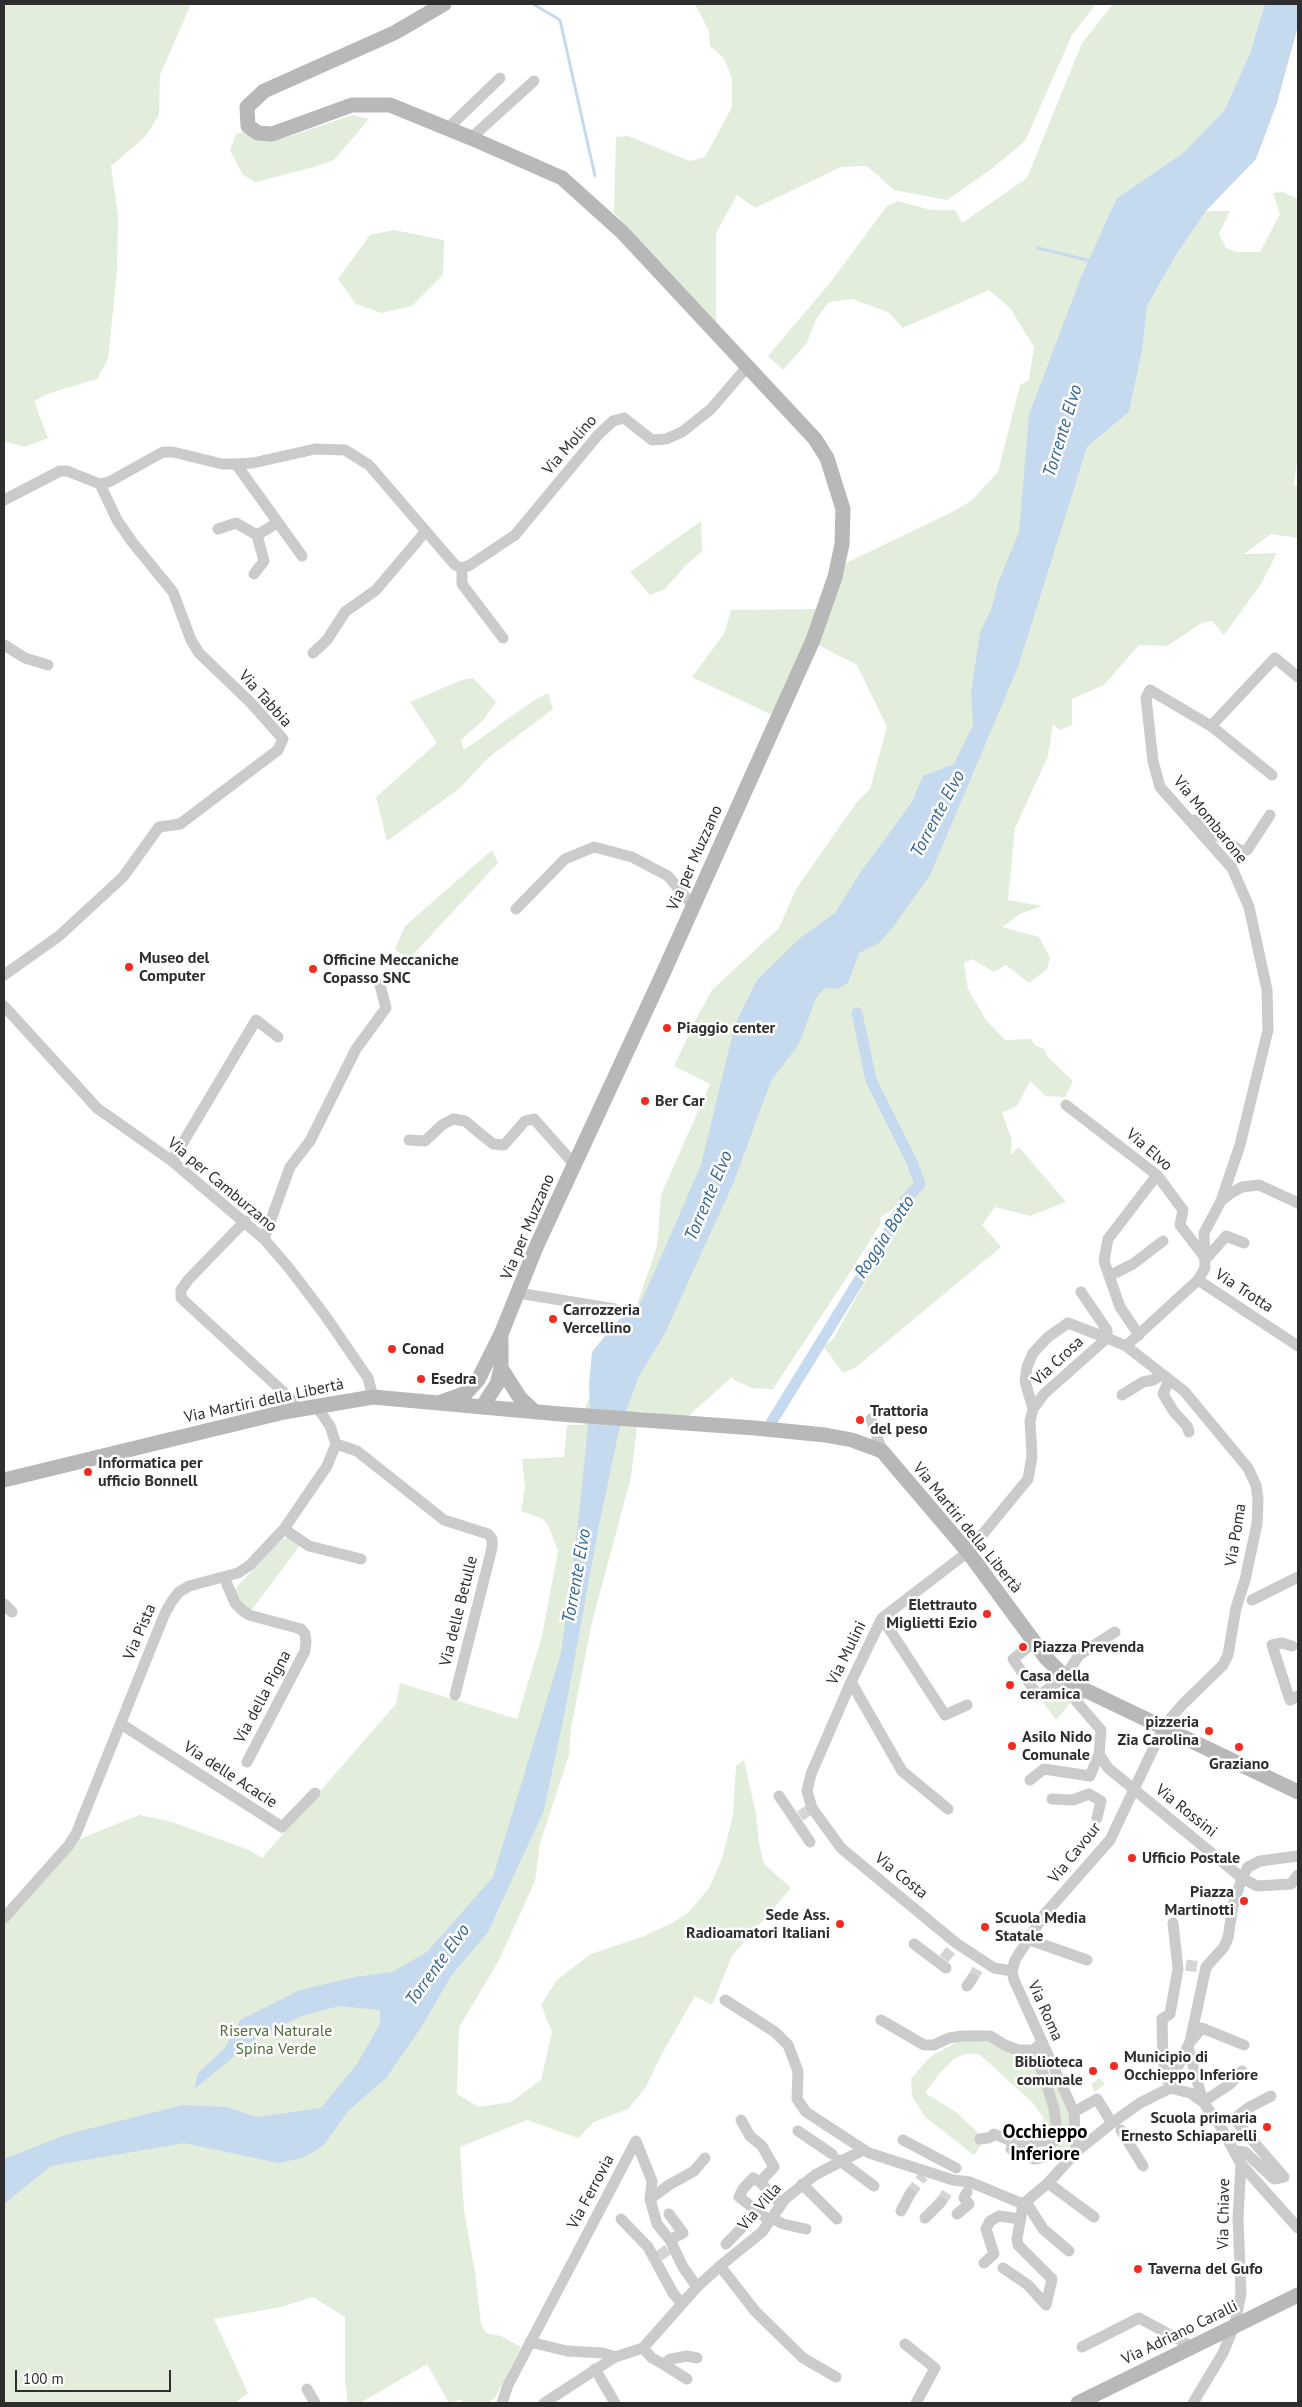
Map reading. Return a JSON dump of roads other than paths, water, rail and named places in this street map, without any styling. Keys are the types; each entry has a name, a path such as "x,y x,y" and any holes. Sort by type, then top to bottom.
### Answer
{"street":[{"name":"Via per Muzzano","path":"441,1402 466,1393 478,1380 501,1334 537,1245 813,640 835,577 842,544 843,509 827,458 815,439 778,397 747,367 622,232 562,178 390,105 352,106 272,134 258,133 248,126 247,107 264,91 394,33 444,4"},
{"path":"448,128 500,78"},
{"path":"471,138 534,81"},
{"name":"Via Molino","path":"462,568 470,565 515,535 598,435 613,421 624,418 652,440 666,439 682,432 711,409 747,367"},
{"path":"4,500 60,471 100,484 110,482 163,452 173,452 222,464 236,464 253,463 315,449 345,450 369,464 455,565 462,568 462,584 503,638"},
{"path":"236,464 302,556"},
{"name":"Via Tabbia","path":"4,975 41,950 123,877 159,827 180,824 278,750 283,738 251,703 199,653 191,640 173,592 133,544 116,520 100,484"},
{"path":"218,529 236,523 257,535 264,561 254,574"},
{"path":"257,535 277,523"},
{"path":"313,654 327,640 345,612 376,590 426,531"},
{"path":"4,645 25,658 48,665"},
{"path":"1272,775 1211,726 1275,658 1298,677"},
{"name":"Via Mombarone","path":"1206,1259 1204,1234 1222,1201 1240,1145 1268,1030 1267,990 1249,907 1232,868 1160,787 1153,761 1146,698 1150,690 1211,726"},
{"path":"1182,810 1240,851 1247,850 1270,815"},
{"path":"516,909 565,859 594,847 632,857 668,876 693,906"},
{"path":"264,1239 290,1167 310,1141 356,1049 386,1008 380,985"},
{"name":"Via per Camburzano","path":"4,1006 97,1108 172,1161 264,1239 290,1268 324,1314 368,1378 374,1397"},
{"path":"172,1161 256,1020 278,1037"},
{"name":"Via Elvo","path":"1066,1105 1157,1175 1183,1210 1180,1225 1206,1259"},
{"path":"409,1140 426,1141 442,1125 453,1119 465,1122 493,1144 504,1145 525,1121 534,1119 574,1164"},
{"path":"1139,1335 1120,1307 1104,1261 1108,1239 1157,1175"},
{"path":"1222,1201 1242,1187 1259,1185 1298,1202"},
{"path":"245,1221 188,1280 181,1290 181,1298 290,1398 298,1410"},
{"path":"1126,1346 1198,1280 1205,1268 1206,1259 1226,1236 1244,1243"},
{"path":"1109,1276 1133,1264 1163,1241"},
{"name":"Via Trotta","path":"1198,1280 1298,1346"},
{"path":"1081,1292 1107,1330 1107,1338"},
{"path":"518,1293 614,1309"},
{"name":"Via Crosa","path":"1033,1410 1025,1381 1027,1367 1033,1353 1048,1337 1068,1323 1126,1346"},
{"name":"Via per Muzzano","path":"482,1407 497,1384 501,1368 501,1334"},
{"name":"Via Crosa","path":"968,1552 1028,1479 1032,1456 1030,1421 1033,1410 1044,1394 1107,1338"},
{"name":"Via Poma","path":"1126,1346 1184,1391 1248,1468 1256,1485 1258,1500 1257,1524 1228,1655 1223,1665 1164,1726"},
{"path":"501,1368 520,1398 535,1412"},
{"path":"1122,1395 1138,1385 1165,1377 1163,1394 1174,1412 1187,1426 1189,1432"},
{"path":"478,1380 482,1407"},
{"name":"Via Martiri della Libertà","path":"4,1480 298,1410 374,1397 825,1435 852,1440 882,1451 968,1552 1054,1667 1065,1677 1083,1690 1164,1726 1298,1792"},
{"path":"317,1406 330,1426 336,1444"},
{"path":"871,1419 882,1451"},
{"name":"Via Pista","path":"4,1918 76,1834 165,1613 172,1601 179,1592 189,1586 224,1577 250,1565 284,1530 326,1466 336,1444"},
{"name":"Via delle Betulle","path":"336,1444 357,1452 444,1520 488,1534 492,1539 492,1548 455,1695"},
{"path":"284,1530 309,1546 361,1559"},
{"name":"Via Mulini","path":"811,1774 850,1682 882,1618 968,1552"},
{"name":"Via della Pigna","path":"224,1577 235,1603 242,1610 250,1615 301,1630 305,1634 306,1641 305,1651 247,1762"},
{"path":"1252,1600 1298,1577"},
{"path":"4,1604 12,1612"},
{"path":"882,1618 945,1715 967,1705"},
{"path":"1035,1642 1013,1659 1038,1696 1065,1677 1076,1653 1115,1632"},
{"path":"1292,1646 1282,1643 1272,1645 1290,1700 1298,1696"},
{"path":"850,1682 902,1771 948,1809"},
{"path":"1030,1780 1044,1769 1090,1776 1099,1754 1100,1730 1076,1701 1083,1690"},
{"name":"Via delle Acacie","path":"121,1724 282,1826 315,1793"},
{"name":"Via Cavour","path":"1044,1915 1110,1840 1164,1726"},
{"name":"Via Rossini","path":"1099,1754 1108,1768 1242,1878"},
{"name":"Via Costa","path":"811,1774 804,1814 841,1848 955,1944 982,1964 1012,1971"},
{"path":"1052,1799 1073,1800 1089,1788 1101,1801 1097,1818"},
{"path":"779,1796 804,1814 810,1842"},
{"path":"1298,1856 1260,1861 1248,1867 1242,1878 1233,1905 1228,1938 1224,1947 1203,1967 1189,2044 1203,2102 1236,2151 1241,2164 1298,2228"},
{"path":"1242,1878 1258,1886 1292,1884 1298,1874"},
{"name":"Via Roma","path":"1044,1915 1027,1939 1015,1960 1012,1971 1038,2046 1074,2112 1076,2152"},
{"path":"1170,2088 1163,2061 1162,2019 1170,2014 1182,1964 1173,1923"},
{"path":"1027,1939 1087,1960"},
{"path":"914,1944 943,1964"},
{"path":"725,2000 775,2032 788,2045 798,2071 797,2099 806,2112 863,2150 924,2173 961,2182 1024,2203 1043,2229 1069,2251"},
{"path":"881,2020 924,2045 934,2045 949,2038 962,2036 990,2036 1018,2050 1038,2046 1054,2109 1056,2124 1054,2140 1039,2142 1026,2147 994,2134 985,2138 1034,2159 1059,2154"},
{"path":"1170,2088 1176,2070 1189,2044 1202,2028 1244,2045"},
{"path":"1203,2102 1230,2084 1242,2071"},
{"path":"1003,2268 1028,2285 1046,2305 1052,2279 1018,2245 1017,2239 1024,2203 1048,2183 1076,2152 1117,2125 1140,2103 1170,2088 1190,2094 1203,2102"},
{"path":"1236,2151 1245,2152 1274,2179 1278,2180 1284,2177 1234,2119 1248,2108 1271,2096"},
{"path":"1074,2112 1097,2099 1117,2125 1143,2166"},
{"path":"741,2120 750,2136 762,2146 774,2167 760,2182"},
{"path":"798,2131 874,2186"},
{"path":"904,2140 961,2182 964,2198 969,2204 957,2214"},
{"name":"Via Ferrovia","path":"502,2403 508,2385 636,2141 652,2181 650,2198 657,2224 697,2287"},
{"name":"Via Villa","path":"544,2403 615,2358 643,2348 697,2287 720,2266 750,2244 781,2204 802,2184 837,2158 863,2150"},
{"path":"650,2198 694,2171 706,2158"},
{"name":"Via Chiave","path":"1193,2403 1222,2353 1235,2324 1241,2293 1238,2218 1241,2164"},
{"path":"781,2204 760,2182 753,2178 743,2189 739,2197 757,2212 771,2219 783,2224 806,2229"},
{"path":"1048,2183 1094,2217"},
{"path":"802,2184 838,2219"},
{"path":"901,2211 910,2194"},
{"path":"925,2218 941,2202"},
{"path":"726,2244 757,2212"},
{"path":"669,2214 683,2233 671,2245"},
{"path":"984,2263 994,2254 986,2229 990,2221 999,2216 1020,2220"},
{"path":"621,2219 657,2257 673,2293 682,2304"},
{"path":"720,2266 755,2312 803,2358 836,2377"},
{"name":"Via Adriano Caralli","path":"1078,2403 1235,2324 1298,2295"},
{"path":"1082,2348 1139,2318 1191,2346"},
{"path":"530,2342 567,2351 603,2353 615,2358"},
{"path":"905,2344 935,2368 916,2403"},
{"path":"643,2348 652,2358 687,2379"},
{"path":"663,2364 687,2356 697,2358"},
{"path":"596,2369 615,2403"},
{"path":"307,2389 314,2403"}],"water":[{"name":"Torrente Elvo","path":"1265,4 1298,4 1298,26 1277,103 1256,159 1206,211 1176,255 1147,306 1142,351 1129,412 1087,447 1018,667 930,875 893,927 879,943 859,953 848,983 837,989 825,988 816,998 799,1044 771,1081 733,1184 664,1335 639,1376 619,1430 544,1810 488,1932 451,1976 422,2026 386,2078 348,2111 323,2146 302,2158 279,2163 184,2143 51,2166 4,2204 4,2159 68,2134 183,2105 227,2107 257,2117 321,2108 357,2064 380,2024 380,2010 339,2006 301,2016 256,2039 194,2089 198,2073 225,2048 240,2020 300,1990 355,1977 392,1972 427,1952 493,1877 561,1653 578,1524 590,1406 589,1386 592,1352 616,1322 639,1306 657,1266 701,1165 735,1024 757,980 800,938 835,913 860,873 912,802 923,776 954,764 973,725 971,693 980,632 991,610 998,583 1019,532 1029,415 1081,277 1117,198 1183,153 1224,111 1250,53"}],"waterway":[{"path":"533,4 560,20 595,176"},
{"path":"1038,248 1091,261"},
{"name":"Roggia Botto","path":"771,1423 885,1238 905,1200 920,1184 912,1162 871,1080 857,1013"}],"tunnel":[{"path":"800,1816 809,1810"},
{"path":"944,1959 954,1946"},
{"path":"972,1979 980,1965"},
{"path":"1186,1965 1200,1967"},
{"path":"910,2194 923,2176"},
{"path":"941,2202 950,2188"},
{"path":"659,2256 670,2248"}],"place":[{"name":"Museo del Computer","path":"129,967"},
{"name":"Officine Meccaniche Copasso SNC","path":"313,969"},
{"name":"Piaggio center","path":"667,1028"},
{"name":"Ber Car","path":"645,1101"},
{"name":"Carrozzeria Vercellino","path":"553,1319"},
{"name":"Conad","path":"392,1349"},
{"name":"Esedra","path":"421,1379"},
{"name":"Trattoria del peso","path":"860,1420"},
{"name":"Informatica per ufficio Bonnell","path":"88,1472"},
{"name":"Elettrauto Miglietti Ezio","path":"987,1614"},
{"name":"Piazza Prevenda","path":"1023,1647"},
{"name":"Casa della ceramica","path":"1010,1685"},
{"name":"pizzeria Zia Carolina","path":"1209,1731"},
{"name":"Asilo Nido Comunale","path":"1012,1746"},
{"name":"Graziano","path":"1239,1747"},
{"name":"Ufficio Postale","path":"1132,1858"},
{"name":"Piazza Martinotti","path":"1244,1901"},
{"name":"Sede Ass. Radioamatori Italiani","path":"840,1924"},
{"name":"Scuola Media Statale","path":"985,1927"},
{"name":"Municipio di Occhieppo Inferiore","path":"1114,2066"},
{"name":"Biblioteca comunale","path":"1093,2071"},
{"name":"Scuola primaria Ernesto Schiaparelli","path":"1267,2127"},
{"name":"Taverna del Gufo","path":"1138,2269"}],"district":[{"name":"Occhieppo Inferiore","path":"1045,2144"}],"park label":[{"name":"Riserva Naturale Spina Verde","path":"276,2040"}]}
